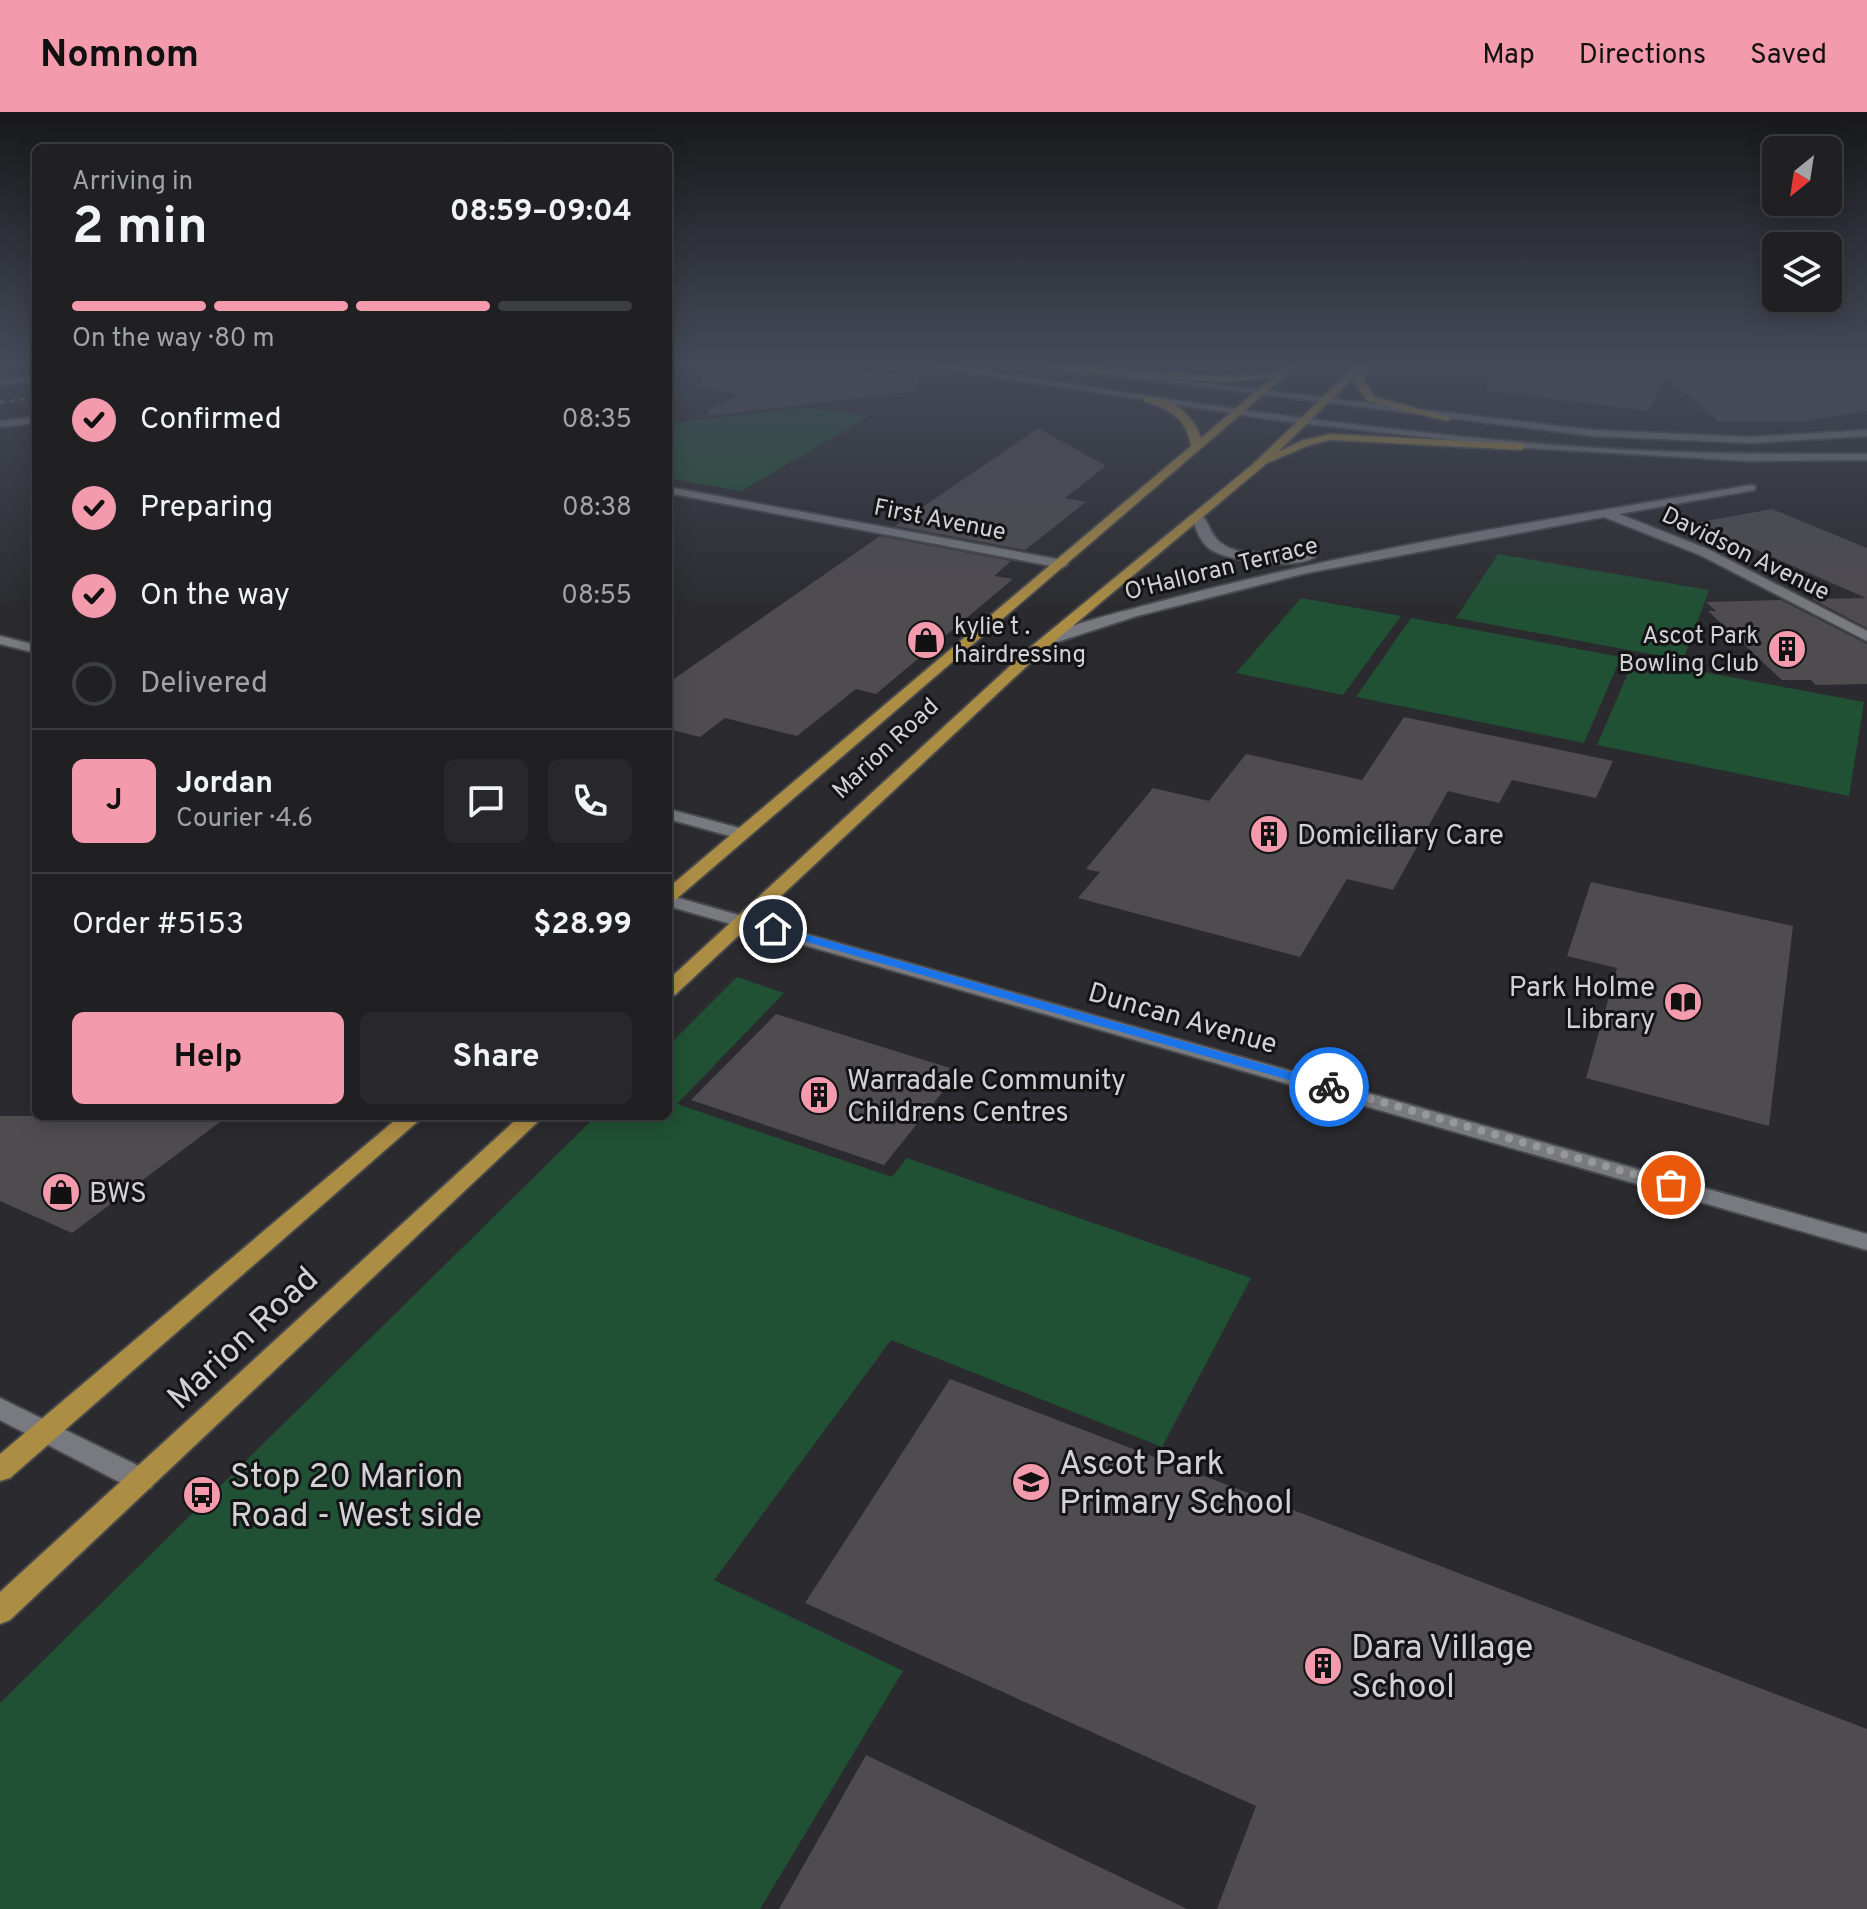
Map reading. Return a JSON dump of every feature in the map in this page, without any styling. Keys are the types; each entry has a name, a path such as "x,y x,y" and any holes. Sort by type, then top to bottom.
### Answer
{"main road":[{"name":"Marion Road","path":"672,894 1196,448"},
{"name":"Marion Road","path":"672,987 1046,641 1275,448"},
{"path":"1256,467 1295,448"},
{"name":"Marion Road","path":"0,1470 408,1120"},
{"name":"Marion Road","path":"0,1611 529,1120"}],"street":[{"path":"1534,448 1683,458 1867,457"},
{"name":"O'Halloran Terrace","path":"1046,641 1145,607 1408,547 1751,488"},
{"name":"First Avenue","path":"672,491 1062,564"},
{"name":"Davidson Avenue","path":"1605,513 1704,552 1867,637"},
{"name":"O'Halloran Terrace","path":"1197,516 1209,542 1237,556 1286,560 1408,547"},
{"path":"0,640 32,648"},
{"path":"672,815 741,834"},
{"name":"Duncan Avenue","path":"672,899 1867,1242"},
{"path":"0,1408 141,1480"}],"green space":[{"path":"672,448 815,448 741,491 672,479"},
{"path":"1498,554 1709,590 1683,660 1456,618"},
{"path":"1301,598 1401,616 1343,695 1236,673"},
{"path":"1411,618 1621,657 1584,743 1356,697"},
{"path":"1634,659 1864,702 1849,796 1597,745"},
{"path":"737,977 784,993 677,1104 892,1177 907,1158 1251,1278 1162,1447 891,1340 714,1580 903,1671 760,1909 0,1909 0,1703 592,1120 672,1120 672,1042"}],"building":[{"path":"1009,448 1074,448 1106,466 1065,498 1086,502 1025,550 895,526"},
{"path":"1772,509 1867,548 1867,628 1812,599 1866,598 1695,523"},
{"path":"880,536 1011,561 994,576 1013,579 876,694 856,689 797,736 725,718 700,737 672,730 672,680"},
{"name":"Ascot Park Bowling Club","path":"1781,600 1867,644 1867,684 1816,685 1811,680 1782,680 1708,611 1716,611 1706,602"},
{"name":"Domiciliary Care","path":"1404,717 1613,761 1596,798 1512,780 1499,803 1448,791 1393,890 1347,879 1300,957 1078,898 1100,872 1086,869 1153,788 1209,801 1246,754 1362,780"},
{"name":"Park Holme Library","path":"1591,882 1793,926 1769,1126 1586,1078 1617,968 1567,956"},
{"name":"Warradale Community Childrens Centres","path":"776,1014 950,1068 934,1086 945,1089 884,1165 691,1100"},
{"path":"0,1116 32,1116 32,1120 223,1120 72,1233 0,1201"},
{"name":"Dara Village School","path":"950,1379 1867,1729 1867,1909 1217,1909 1256,1806 805,1603"},
{"path":"866,1755 1187,1909 779,1909"}],"way so far":[{"path":"1329,1087 1671,1185"}],"place":[{"name":"kylie t . hairdressing","path":"926,640"},
{"name":"Ascot Park Bowling Club","path":"1787,649"},
{"name":"Domiciliary Care","path":"1269,834"},
{"name":"Park Holme Library","path":"1683,1002"},
{"name":"Warradale Community Childrens Centres","path":"819,1095"},
{"name":"BWS","path":"61,1192"},
{"name":"Ascot Park Primary School","path":"1031,1482"},
{"name":"Stop 20 Marion Road - West side","path":"202,1495"},
{"name":"Dara Village School","path":"1323,1666"}],"route":[{"path":"773,929 1329,1087"}]}
